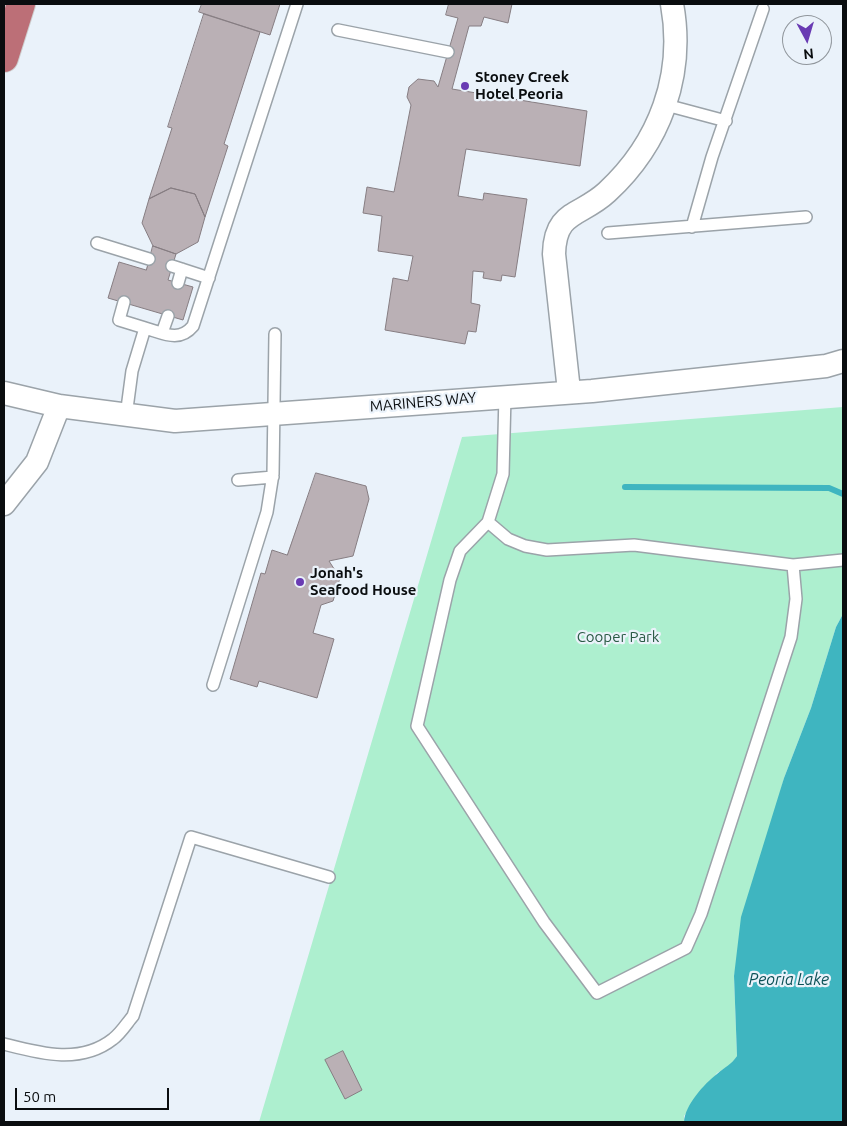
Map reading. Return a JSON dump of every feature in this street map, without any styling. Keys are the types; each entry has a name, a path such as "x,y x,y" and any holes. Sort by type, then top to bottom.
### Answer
{"highway":[{"path":"4,58 20,4"}],"street":[{"path":"569,391 554,254 555,236 564,220 606,193 632,165 653,132 666,105 675,70 676,39 672,4"},
{"name":"MARINERS WAY","path":"4,393 59,406 175,421 504,395 592,391 816,368 843,361"},
{"path":"4,504 37,462 59,406"}],"lane":[{"path":"124,302 119,320 176,337 186,334 193,326 297,4"},
{"path":"692,226 712,157 726,121 763,9"},
{"path":"338,30 448,52"},
{"path":"666,105 726,121"},
{"path":"608,233 806,217"},
{"path":"97,243 141,261"},
{"path":"178,283 177,268 209,278"},
{"path":"162,332 168,316"},
{"path":"126,416 132,371 145,328"},
{"path":"213,685 267,512 273,477 275,334"},
{"path":"504,395 503,474 488,522 460,551 450,580 417,726 544,922 598,993 686,948 701,914 791,638 796,599 794,565"},
{"path":"238,480 273,477"},
{"path":"488,522 508,539 525,546 547,550 634,545 794,565 843,560"},
{"path":"4,1044 47,1055 87,1053 113,1039 133,1016 191,836 329,877"}],"green space":[{"name":"Cooper Park","path":"843,407 843,614 836,627 811,708 784,778 734,976 737,1056 731,1065 717,1073 684,1116 684,1122 259,1122 462,437"}],"water":[{"name":"Peoria Lake","path":"843,614 843,1122 684,1122 685,1115 696,1095 706,1083 737,1056 734,976 741,917 784,778 811,708 836,627"}],"building":[{"path":"202,4 280,4 270,35 199,12"},
{"path":"449,4 512,4 508,23 484,17 481,26 469,26 452,89 587,111 580,166 466,149 458,196 483,200 484,193 527,199 515,277 502,275 501,281 483,278 484,272 473,271 471,303 480,305 476,332 468,331 465,344 385,330 393,278 408,281 413,256 378,251 382,216 363,213 367,187 394,192 411,105 407,97 409,87 418,79 434,81 438,87 458,18 446,15"},
{"path":"204,14 260,32 224,144 228,146 205,217 195,194 171,188 149,199 172,128 168,127"},
{"path":"171,188 195,194 205,217 198,242 176,254 153,246 142,223 149,199"},
{"path":"153,246 176,254 168,280 193,287 183,320 108,298 119,262 146,270"},
{"path":"316,473 366,486 369,499 353,556 329,561 340,578 333,601 321,605 313,633 334,639 317,698 259,681 257,687 230,679 261,573 265,574 272,550 287,555"},
{"path":"343,1051 362,1090 345,1099 325,1060"}],"waterway":[{"path":"625,487 829,488 843,494"}],"place":[{"name":"Stoney Creek Hotel Peoria","path":"465,86"},
{"name":"Jonah's Seafood House","path":"300,582"}]}
